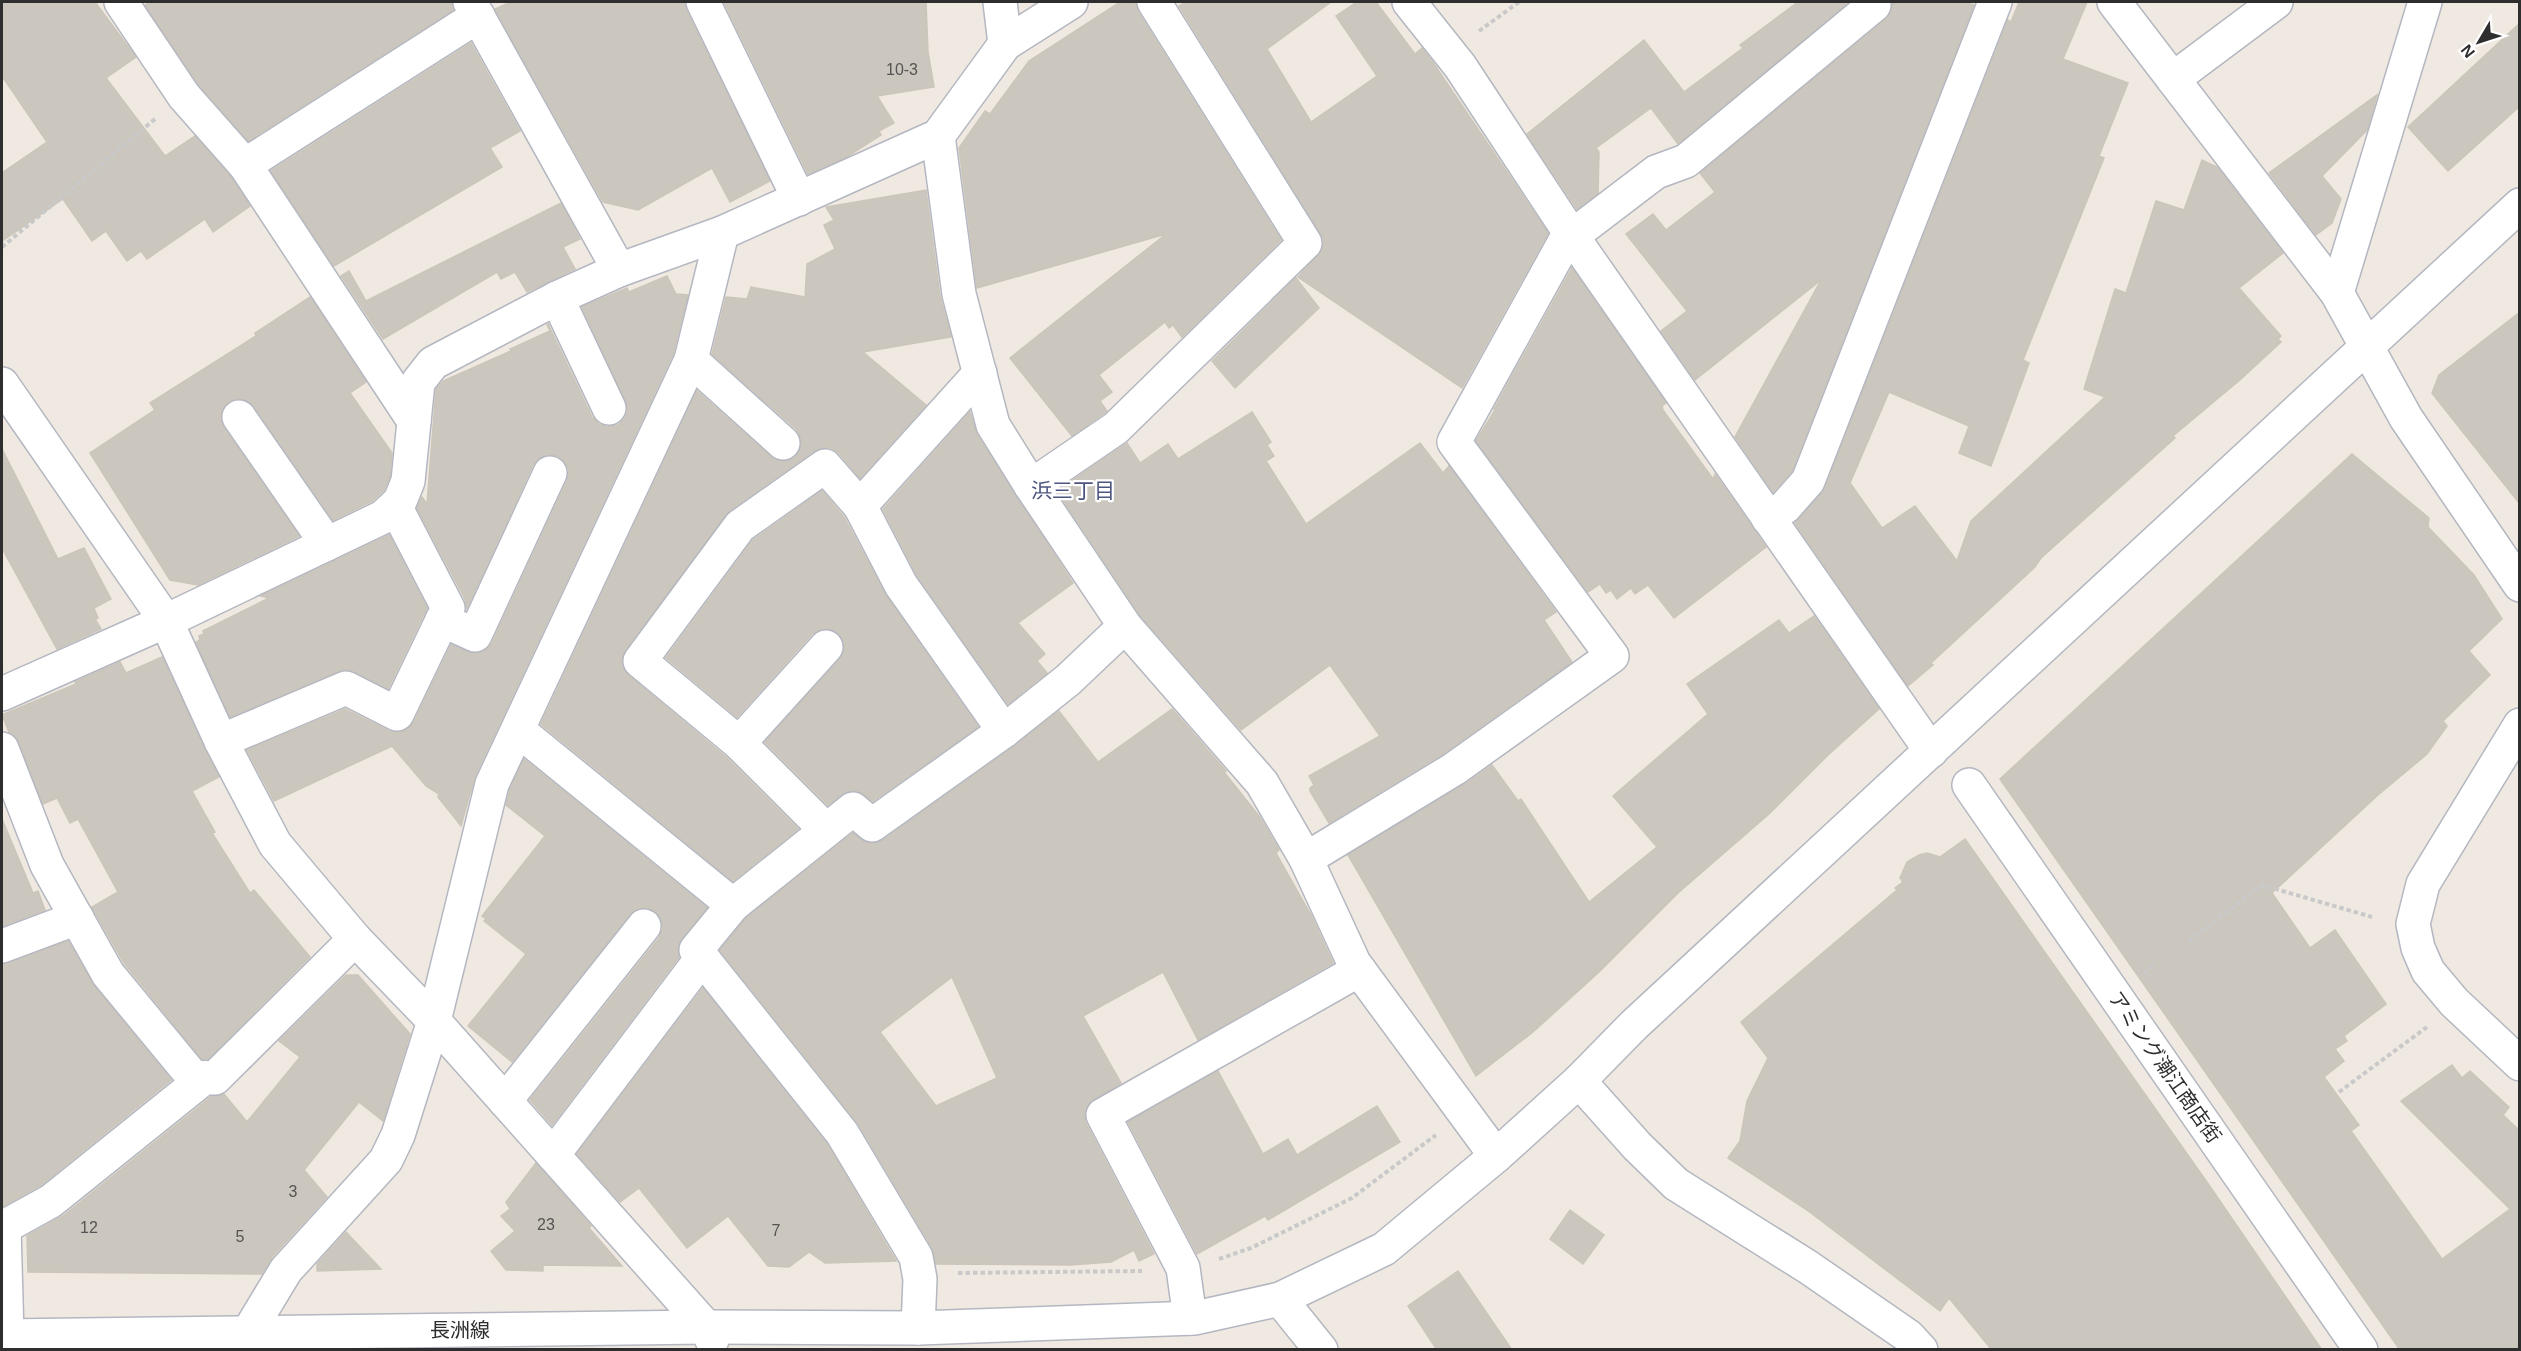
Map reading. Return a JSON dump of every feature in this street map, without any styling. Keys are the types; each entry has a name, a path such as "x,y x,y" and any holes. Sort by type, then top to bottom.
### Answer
{"street":[{"path":"121,2 184,96 245,165 414,420"},
{"path":"703,2 799,200"},
{"path":"1000,2 1005,44"},
{"path":"2,694 166,621 383,518 400,501 408,481 418,382 433,363 557,298 619,270 722,233 938,136 1005,44 1071,2"},
{"path":"1031,486 1116,428 1305,243 1154,2"},
{"path":"1409,2 1449,53 1571,234 1931,751"},
{"path":"1306,859 1454,770 1612,657 1454,442 1571,234 1656,172 1686,161 1874,5 1872,2"},
{"path":"1768,518 1785,507 1808,481 1995,2"},
{"path":"2114,2 2337,294 2406,418 2520,585"},
{"path":"2173,78 2276,2"},
{"path":"2337,294 2425,2"},
{"path":"245,165 474,9 619,270"},
{"path":"938,136 959,294 993,425 1125,626 1262,783 1306,859 1359,970 1496,1156"},
{"name":"長洲線","path":"4,1336 243,1341 711,1338 918,1328 1059,1337 1190,1318 1280,1299 1384,1249 1496,1156 1579,1081 1634,1025 2520,205"},
{"path":"243,1341 286,1270 386,1160 398,1135 434,1021 492,784 691,360 722,233"},
{"path":"557,298 609,408"},
{"path":"691,360 783,443"},
{"path":"860,506 980,373"},
{"path":"2,384 166,621 221,741 275,844 355,939 434,1021 711,1338"},
{"path":"239,417 327,544"},
{"path":"826,830 739,743 640,661 740,526 825,466 860,506 901,585 1004,731"},
{"path":"442,620 475,635 550,473"},
{"path":"221,741 346,688 397,714 448,608 395,506"},
{"path":"918,1328 920,1279 916,1257 842,1133 696,950 733,905 853,809 872,825 1004,731 1068,680 1125,626"},
{"path":"739,743 826,647"},
{"path":"2520,726 2423,884 2413,924 2418,948 2428,971 2454,1002 2520,1064"},
{"path":"518,730 733,905"},
{"path":"2,749 47,865 108,974 193,1077 215,1078 355,939"},
{"name":"アミング潮江商店街","path":"1970,785 2361,1350"},
{"path":"2,946 76,918"},
{"path":"505,1101 644,926"},
{"path":"553,1155 702,958"},
{"path":"1190,1318 1183,1268 1103,1115 1359,970"},
{"path":"4,1336 4,1227 51,1201 204,1078"},
{"path":"1579,1081 1676,1184 1808,1267 1908,1336 1921,1350"},
{"path":"1280,1299 1321,1350"}],"path":[{"path":"1449,53 1519,2"},
{"path":"2,248 184,96"},
{"path":"2189,941 2262,885 2372,917"},
{"path":"2339,1092 2435,1021"}],"building":[{"path":"2,2 95,2 136,57 106,78 165,156 195,136 230,176 250,206 213,232 205,219 147,259 141,251 127,261 106,231 92,241 63,199 2,241 2,173 47,142 2,76"},
{"path":"150,2 451,2 453,10 248,141 199,85 145,5"},
{"path":"511,2 684,2 770,181 730,202 712,168 638,210 603,202 495,9"},
{"path":"724,2 926,2 928,52 934,87 877,96 894,123 879,131 881,135 848,156 808,174"},
{"path":"1120,2 1135,2 1138,12 1281,240 1182,337 1173,325 1169,328 1165,322 1099,375 1112,392 1100,401 1107,411 1072,436 1010,358 1166,234 977,288 959,148 985,111 990,114 1029,61"},
{"path":"1186,2 1331,2 1267,49 1311,122 1377,76 1336,16 1357,2 1376,2 1415,54 1422,48 1434,64 1548,233 1462,388 1298,277 1322,250 1324,241 1179,6"},
{"path":"1798,2 1849,2 1678,144 1651,108 1596,148 1599,152 1598,193 1577,209 1527,134 1644,40 1684,92 1743,48 1740,45"},
{"path":"1892,2 1964,2 1974,5 1792,471 1773,492 1735,437 1821,280 1695,380 1661,331 1687,311 1626,234 1653,214 1666,230 1715,192 1700,173 1886,19 1891,12"},
{"path":"2019,2 2087,2 2063,59 2128,83 2099,156 2104,158 2023,360 2029,363 1991,466 1959,453 1969,426 1889,392 1850,483 1882,528 1915,506 1957,561 1971,521 2105,397 2084,389 2115,289 2126,293 2156,201 2184,210 2202,160 2217,167 2283,253 2239,288 2281,336 2278,339 2281,342 2173,436 2175,438 2041,558 2035,567 1908,686 1795,523 1825,488 2008,20 2011,22"},
{"path":"2520,23 2520,106 2448,171 2408,127"},
{"path":"471,43 520,131 490,148 502,167 334,266 271,171"},
{"path":"2377,95 2367,130 2322,176 2341,199 2332,223 2316,235 2269,173"},
{"path":"926,190 940,296 951,337 863,352 926,405 860,478 839,453 831,448 822,448 814,451 729,511 625,650 622,658 622,667 628,675 726,757 798,829 733,881 541,724 697,391 771,457 779,461 788,461 796,456 801,447 801,438 796,429 712,354 726,297 747,299 751,287 805,297 807,264 835,249 824,225 834,220 826,207"},
{"path":"561,203 580,239 563,247 575,269 527,292 515,272 501,279 497,272 383,339 341,276 349,271 366,301"},
{"path":"1572,268 1666,403 1662,406 1663,410 1713,479 1715,474 1766,547 1674,618 1648,585 1635,594 1631,588 1617,599 1611,590 1606,593 1600,584 1588,592 1476,441"},
{"path":"667,276 676,294 688,295 673,354 475,776 461,826 438,797 439,794 426,786 392,746 274,801 247,750 345,709 389,731 398,733 407,730 414,722 451,645 476,654 486,650 492,643 567,481 569,471 566,463 558,456 548,454 539,458 533,465 467,608 465,599 417,508 422,497 427,504 436,389 443,381 550,331 548,324 592,417 599,424 607,427 618,425 625,418 628,410 626,401 582,307 627,288 629,292"},
{"path":"1296,278 1319,308 1235,388 1212,361"},
{"path":"310,297 366,382 350,393 392,453 390,476 384,490 372,501 333,520 254,406 238,398 229,401 222,410 220,419 224,428 299,536 198,585 170,580 90,453 155,410 150,403 256,336 255,333"},
{"path":"2520,312 2520,504 2432,393 2439,375"},
{"path":"970,412 977,435 1073,583 1018,623 1045,654 1037,661 1047,673 1008,704 917,575 883,509"},
{"path":"1252,412 1271,442 1267,445 1274,456 1266,461 1306,524 1420,443 1443,473 1449,466 1556,612 1544,620 1572,662 1444,753 1329,823 1310,791 1314,785 1309,776 1380,736 1330,665 1241,730 1140,615 1057,491 1127,443 1140,463 1168,444 1178,459"},
{"path":"2,449 58,559 84,548 111,599 94,608 98,618 95,619 101,629 57,649 2,548"},
{"path":"2352,454 2429,518 2428,527 2474,575 2502,619 2469,651 2490,675 2443,721 2447,726 2427,754 2378,795 2272,893 2310,948 2335,930 2386,1004 2344,1036 2347,1041 2335,1049 2344,1061 2324,1077 2359,1125 2351,1131 2442,1259 2510,1209 2401,1101 2452,1065 2462,1078 2470,1071 2509,1107 2503,1115 2520,1131 2520,1350 2400,1350 2000,779"},
{"path":"822,491 844,517 886,596 978,727 873,801 858,791 849,791 828,805 765,742 840,659 844,650 844,642 838,633 829,629 821,629 812,634 737,717 666,658 753,540"},
{"path":"389,535 427,608 388,689 346,669 230,717 196,642 200,640 199,636 204,634 203,631 269,598 261,596"},
{"path":"1814,616 1879,709 1827,756 1769,814 1678,893 1599,972 1533,1032 1476,1076 1348,855 1464,785 1492,765 1518,801 1521,799 1589,902 1657,847 1613,796 1708,714 1687,684 1779,620 1789,633"},
{"path":"162,657 219,777 192,791 215,832 212,833 250,893 254,890 310,957 208,1059 202,1059 124,963 92,907 118,892 78,819 70,823 57,798 43,804 19,742 9,732 2,715 76,684 75,682 120,662 126,673"},
{"path":"1172,709 1226,771 1224,772 1259,816 1279,850 1276,853 1311,915 1333,963 1198,1040 1163,972 1083,1016 1121,1083 1087,1105 1084,1114 1086,1123 1154,1254 1139,1261 1134,1250 1111,1262 1070,1265 936,1264 932,1247 858,1123 720,950 746,918 853,833 868,843 883,840 1015,746 1059,711 1098,762","holes":["952,977 997,1078 936,1106 880,1032"]},
{"path":"524,759 707,908 681,939 678,946 679,957 552,1125 530,1100 659,938 663,928 661,919 655,911 646,907 638,908 630,914 512,1062 468,1026 526,954 484,921 486,919 482,916 545,836 506,805"},
{"path":"2,819 33,893 38,891 45,910 2,926"},
{"path":"1965,839 2209,1185 2322,1350 1992,1350 1949,1298 1940,1311 1807,1210 1728,1158 1740,1141 1747,1101 1768,1058 1741,1022 1897,890 1895,888 1903,882 1900,878 1907,862 1927,853 1940,857"},
{"path":"68,941 94,986 171,1080 41,1185 2,1207 2,964"},
{"path":"346,975 358,975 410,1034 383,1121 359,1102 304,1170 327,1197 272,1257 262,1274 28,1272 27,1236 63,1216 211,1097 224,1094 247,1122 300,1057 279,1041"},
{"path":"703,988 827,1144 896,1261 825,1263 809,1252 789,1267 768,1266 728,1216 687,1248 639,1188 620,1202 577,1154"},
{"path":"1218,1071 1263,1154 1288,1139 1297,1155 1377,1106 1400,1142 1268,1220 1265,1216 1197,1254 1128,1122"},
{"path":"536,1163 591,1226 589,1228 622,1266 543,1265 543,1271 506,1270 491,1251 515,1231 501,1216 510,1209 506,1202"},
{"path":"1570,1210 1604,1235 1583,1264 1550,1239"},
{"path":"346,1232 381,1269 317,1271 317,1264"},
{"path":"1458,1271 1512,1350 1437,1350 1408,1306"}],"district":[{"name":"浜三丁目","path":"1073,491"}]}
